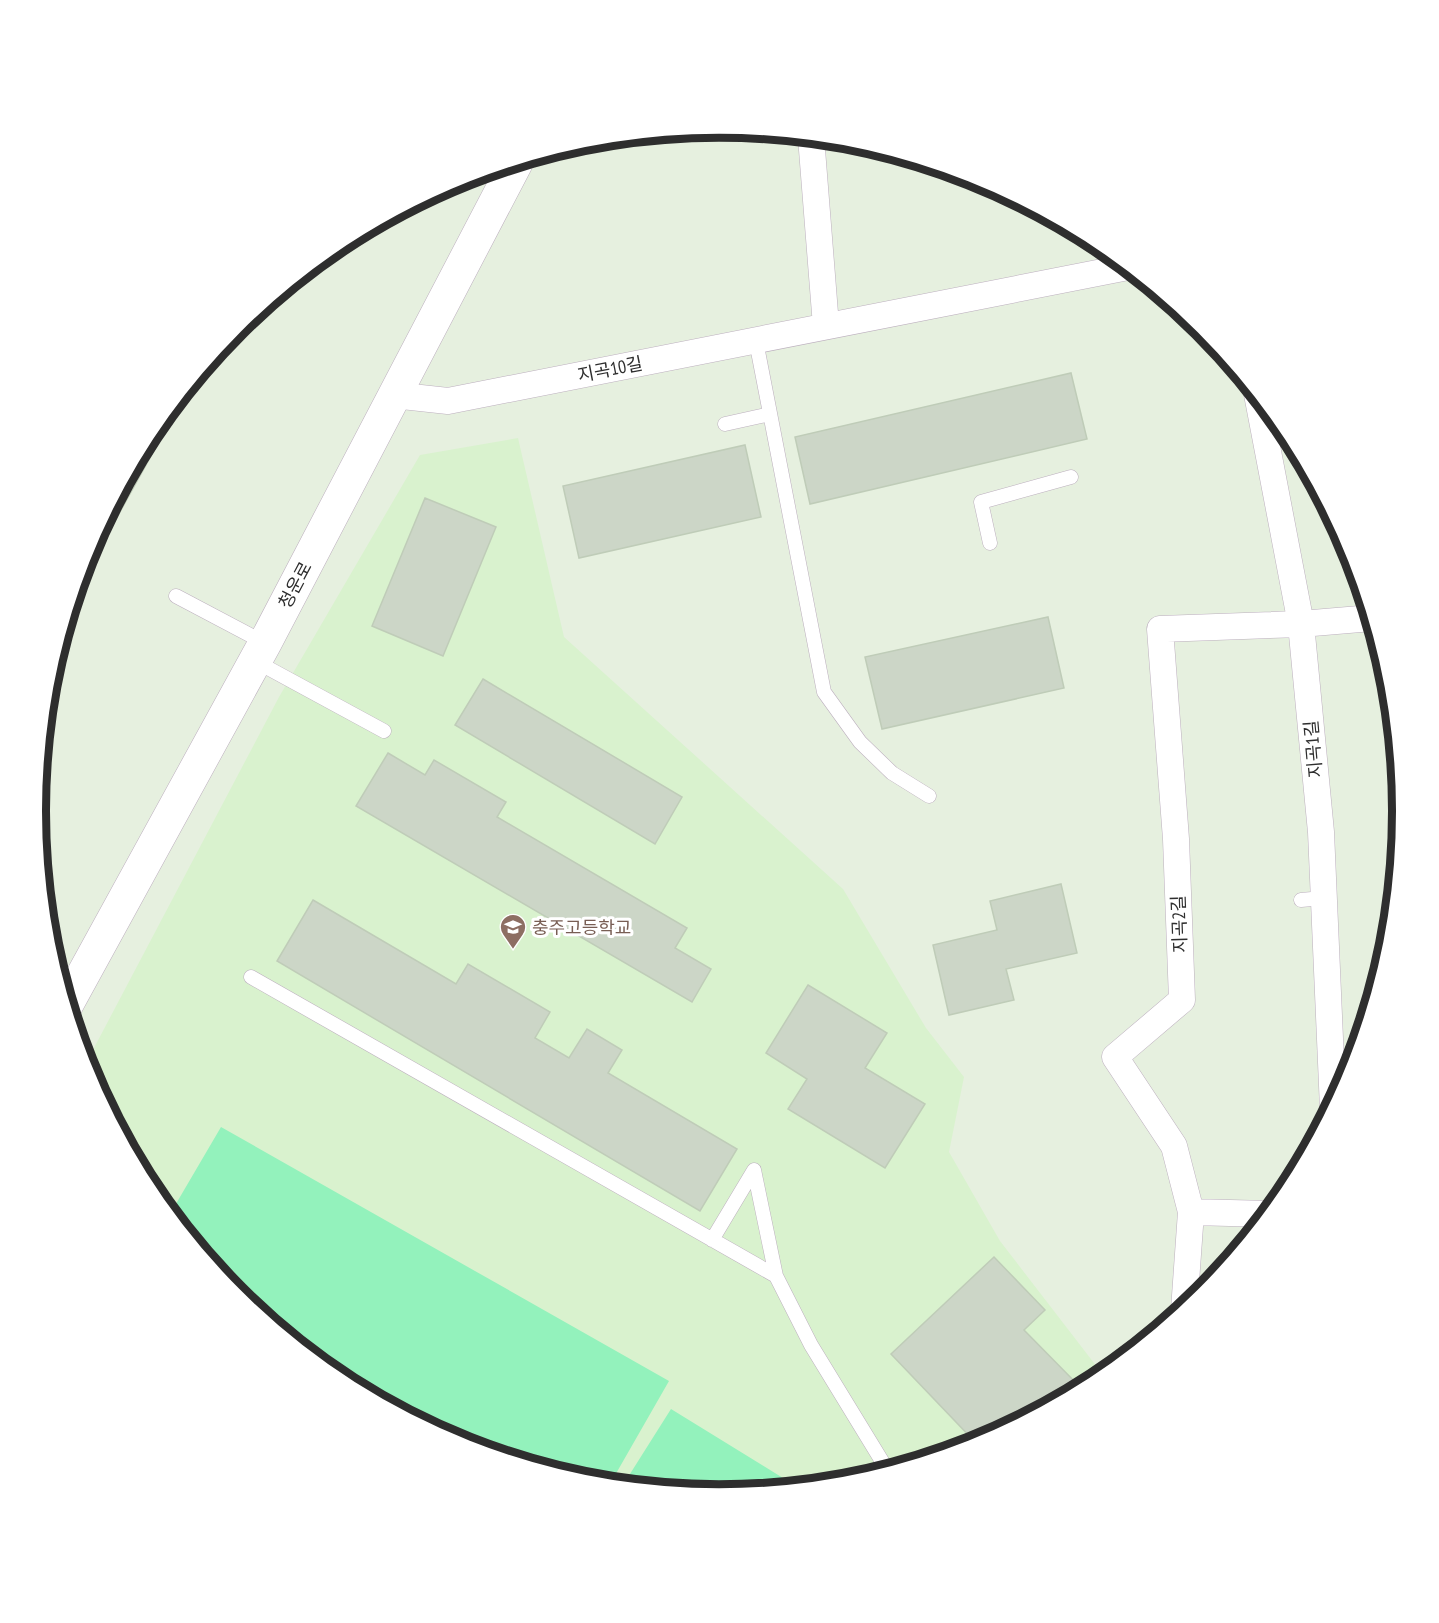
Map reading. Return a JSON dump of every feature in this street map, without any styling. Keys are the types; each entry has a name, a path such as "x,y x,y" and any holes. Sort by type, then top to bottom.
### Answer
{"street":[{"path":"812,145 826,326"},
{"name":"청운로","path":"72,995 260,652 511,172"},
{"name":"지곡10길","path":"393,395 448,401 1116,268"},
{"name":"지곡1길","path":"1261,412 1301,624 1321,832 1312,899 1339,1073"},
{"path":"1301,624 1364,619"},
{"name":"지곡2길","path":"1185,1296 1191,1212 1173,1146 1115,1057 1182,1000 1176,838 1160,628 1301,624"},
{"path":"1191,1212 1258,1214"}],"lane":[{"path":"756,340 824,692 860,742 892,772 929,796"},
{"path":"725,424 770,414"},
{"path":"990,543 981,502 1071,477"},
{"path":"176,596 384,731"},
{"path":"251,977 776,1276"},
{"path":"712,1240 754,1170 776,1276 811,1345 884,1464"}],"shaded area":[{"name":"충주고등학교","path":"518,438 564,637 843,889 926,1028 964,1077 949,1152 1000,1241 1098,1368 1056,1394 977,1433 894,1462 851,1472 764,1483 720,1484 675,1483 588,1472 503,1449 462,1433 422,1415 346,1371 276,1317 244,1287 186,1221 137,1148 116,1109 92,1053 279,697 420,455"}],"green space":[{"path":"221,1127 669,1381 614,1476 545,1462 503,1449 422,1415 383,1394 310,1345 244,1287 214,1255 175,1206"},
{"path":"671,1409 783,1478 781,1481 720,1484 627,1478"}],"building":[{"path":"1071,373 1087,439 810,504 795,437"},
{"path":"164,432 104,541 137,475"},
{"path":"745,445 761,517 579,558 563,486"},
{"path":"425,498 496,527 443,656 372,626"},
{"path":"1048,617 1064,688 882,729 865,657"},
{"path":"483,679 682,797 655,844 455,725"},
{"path":"388,753 425,775 434,760 506,802 497,817 687,928 675,948 711,969 692,1002 356,806"},
{"path":"1061,884 1077,953 1006,969 1014,1000 949,1015 933,945 997,930 990,901"},
{"path":"313,900 456,984 468,964 550,1012 535,1038 569,1058 587,1029 622,1050 608,1073 737,1149 700,1211 277,961"},
{"path":"808,985 887,1033 865,1068 925,1104 885,1168 788,1109 807,1079 766,1053"},
{"path":"994,1257 1045,1310 1024,1330 1075,1382 1017,1415 969,1436 891,1354"}],"place":[{"name":"충주고등학교","path":"513,950"}]}
